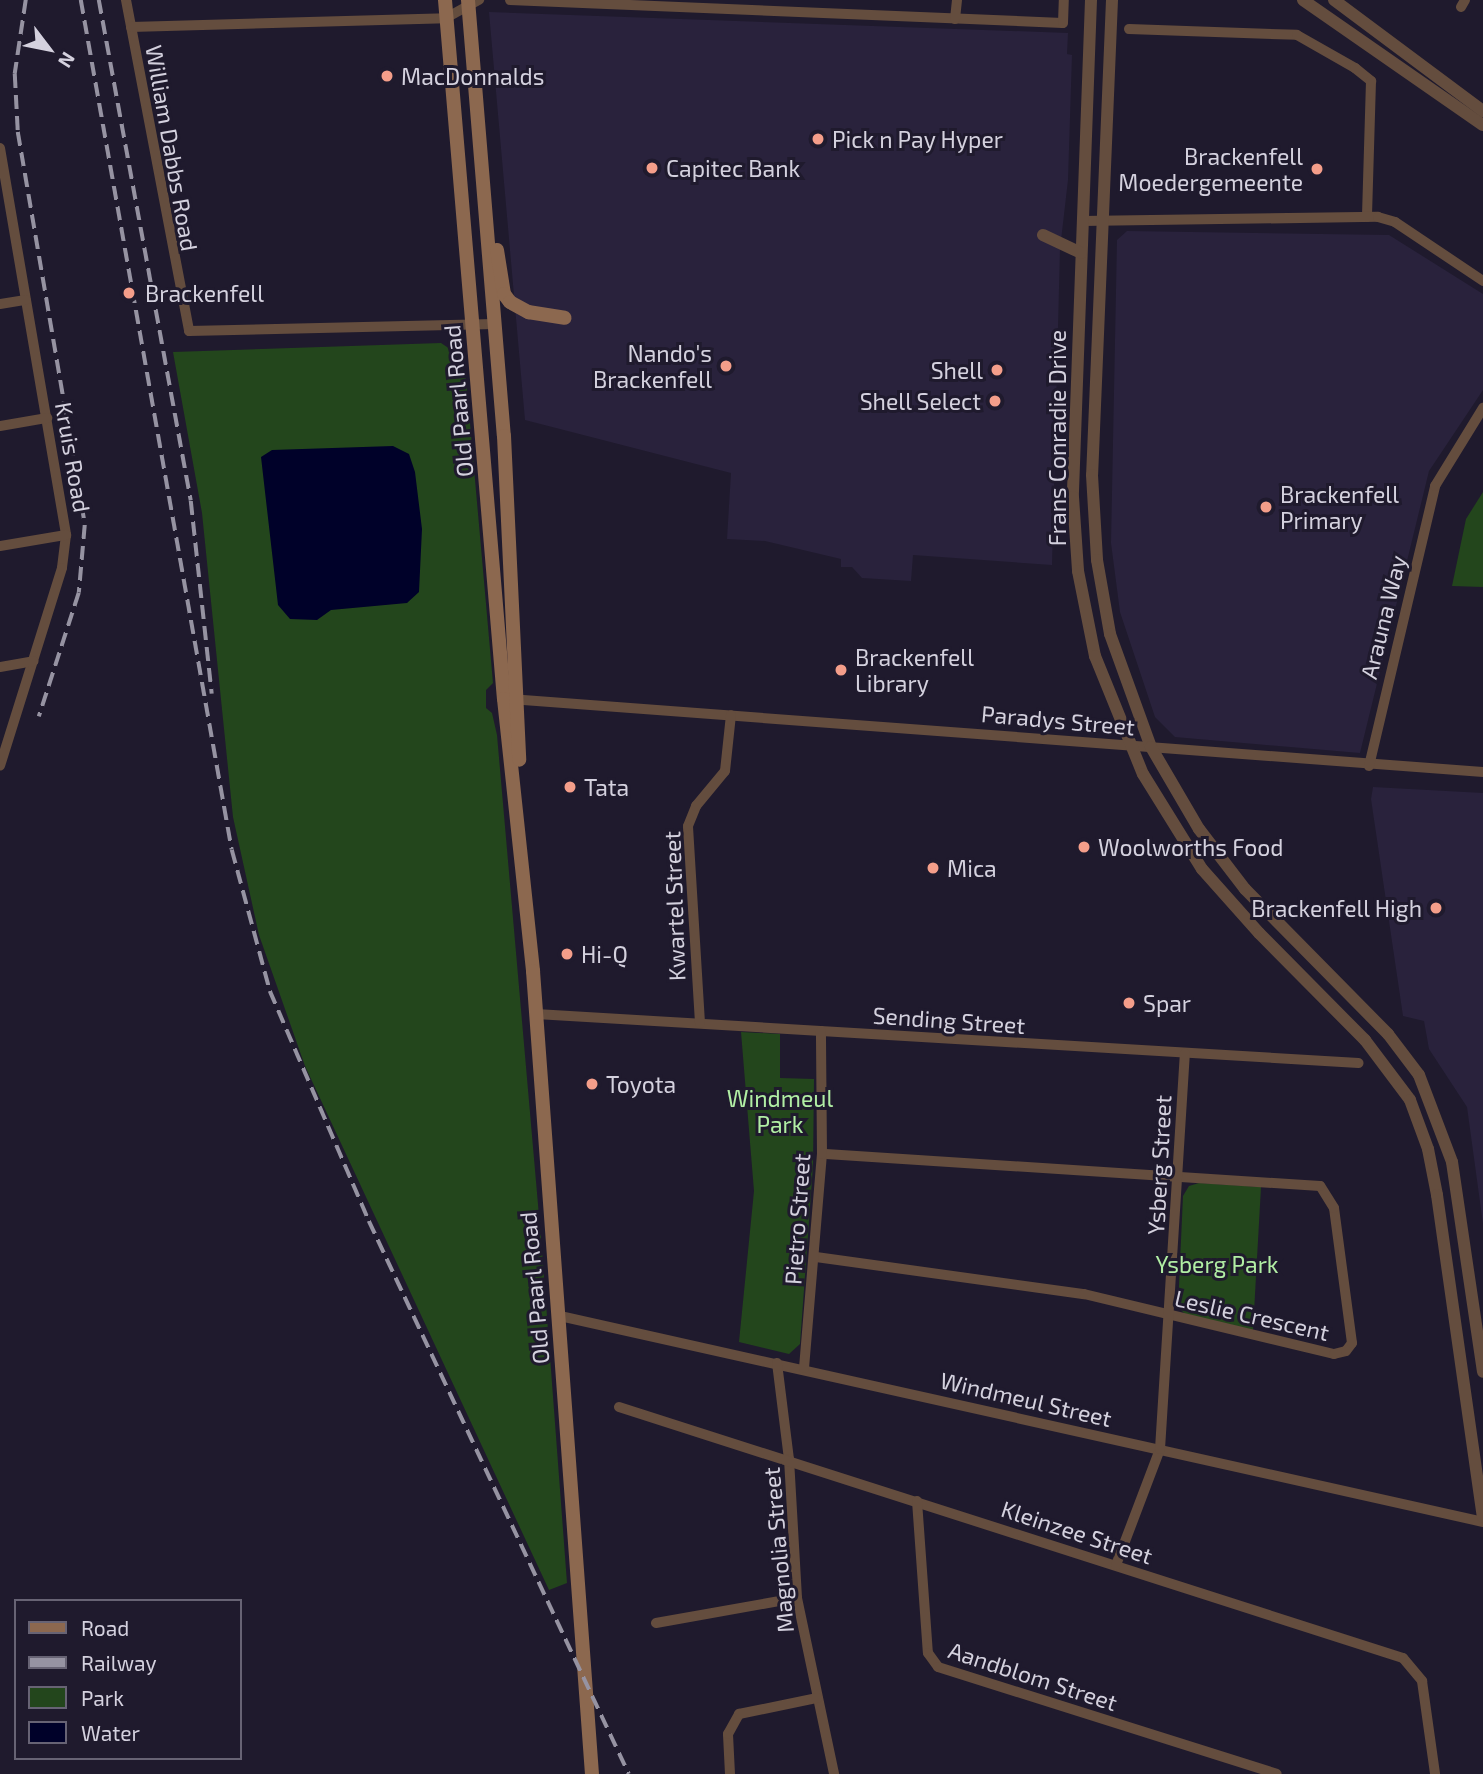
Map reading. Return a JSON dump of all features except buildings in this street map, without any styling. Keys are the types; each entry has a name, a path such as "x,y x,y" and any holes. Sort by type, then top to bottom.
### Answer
{"main road":[{"name":"Old Paarl Road","path":"445,0 511,699"},
{"name":"Old Paarl Road","path":"472,1 494,324 516,799 560,1316 592,1774"},
{"path":"484,202 504,294 528,312 565,318"}],"street":[{"name":"William Dabbs Road","path":"126,0 185,326 190,331 494,324"},
{"path":"510,0 1063,23 1064,0"},
{"path":"764,0 764,12"},
{"path":"955,19 957,0"},
{"name":"Frans Conradie Drive","path":"1091,0 1074,536 1096,656 1129,745 1202,869 1259,933 1365,1040 1410,1100 1428,1149 1437,1195 1483,1519"},
{"name":"Frans Conradie Drive","path":"1112,0 1092,475 1096,548 1110,634 1151,747 1223,863 1388,1034 1419,1075 1452,1161 1483,1372"},
{"path":"1303,0 1483,125"},
{"path":"1334,0 1483,111"},
{"path":"131,27 446,18 472,1"},
{"path":"1129,29 1297,35 1327,48 1371,81 1367,216"},
{"name":"Kruis Road","path":"0,148 3,182 66,535 62,568 0,766"},
{"path":"1082,221 1367,216 1395,222 1483,281"},
{"path":"1043,235 1062,240 1081,253"},
{"path":"0,304 26,300"},
{"name":"Arauna Way","path":"1369,766 1435,486 1483,408"},
{"path":"0,426 47,418"},
{"path":"0,546 66,535"},
{"path":"0,667 33,661"},
{"name":"Paradys Street","path":"511,699 1129,745 1369,766 1483,772"},
{"name":"Kwartel Street","path":"700,1023 688,825 696,806 724,771 731,715"},
{"name":"Sending Street","path":"536,1014 1359,1063"},
{"name":"Pietro Street","path":"804,1368 816,1257 822,1154 821,1031"},
{"name":"Ysberg Street","path":"1116,1565 1160,1449 1185,1054"},
{"name":"Leslie Crescent","path":"816,1257 1049,1288 1334,1354 1346,1352 1352,1343 1334,1208 1325,1190 1312,1184 822,1154"},
{"name":"Windmeul Street","path":"560,1316 1483,1519"},
{"name":"Magnolia Street","path":"777,1363 789,1459 797,1598 834,1774"},
{"name":"Kleinzee Street","path":"619,1407 789,1459 1403,1658 1422,1681 1435,1774"},
{"name":"Aandblom Street","path":"917,1501 928,1653 938,1667 1253,1770 1277,1774"},
{"path":"656,1623 797,1598"},
{"path":"730,1774 728,1734 739,1714 817,1698"}],"shaded area":[{"path":"489,12 1068,33 1067,54 1072,55 1068,180 1060,249 1052,565 913,555 911,581 862,578 852,567 841,567 841,559 765,541 727,539 731,473 525,420"},
{"name":"Brackenfell Primary","path":"1127,231 1389,235 1483,294 1483,390 1429,471 1360,753 1175,737 1155,717 1120,612 1111,543 1117,240"},
{"name":"Brackenfell High","path":"1373,787 1483,793 1483,1224 1467,1107 1429,1049 1424,1021 1403,1016 1371,799"}],"green space":[{"path":"441,343 456,353 466,378 493,683 486,690 486,708 492,713 497,735 542,1250 567,1583 549,1590 305,1066 259,935 233,817 202,513 173,352"},
{"path":"1483,492 1483,587 1452,586 1466,519"},
{"name":"Windmeul Park","path":"741,1032 780,1034 780,1078 814,1079 813,1166 800,1344 789,1354 739,1342 754,1191"},
{"name":"Ysberg Park","path":"1199,1183 1261,1187 1253,1330 1185,1314 1178,1307 1183,1196 1189,1186"}],"water":[{"path":"393,446 409,454 415,472 422,529 419,592 407,603 331,610 317,620 290,619 278,605 261,457 272,450"}],"railway":[{"path":"26,0 15,74 18,132 85,525 79,593 39,717"},
{"path":"81,0 232,850 270,991 369,1221 629,1774"},
{"path":"99,0 191,501 212,694"}],"place":[{"name":"MacDonnalds","path":"387,76"},
{"name":"Pick n Pay Hyper","path":"818,139"},
{"name":"Capitec Bank","path":"652,168"},
{"name":"Brackenfell Moedergemeente","path":"1317,169"},
{"name":"Brackenfell","path":"129,293"},
{"name":"Nando's Brackenfell","path":"726,366"},
{"name":"Shell","path":"997,370"},
{"name":"Shell Select","path":"995,401"},
{"name":"Brackenfell Primary","path":"1266,507"},
{"name":"Brackenfell Library","path":"841,670"},
{"name":"Tata","path":"570,787"},
{"name":"Woolworths Food","path":"1084,847"},
{"name":"Mica","path":"933,868"},
{"name":"Brackenfell High","path":"1436,908"},
{"name":"Hi-Q","path":"567,954"},
{"name":"Spar","path":"1129,1003"},
{"name":"Toyota","path":"592,1084"}]}
